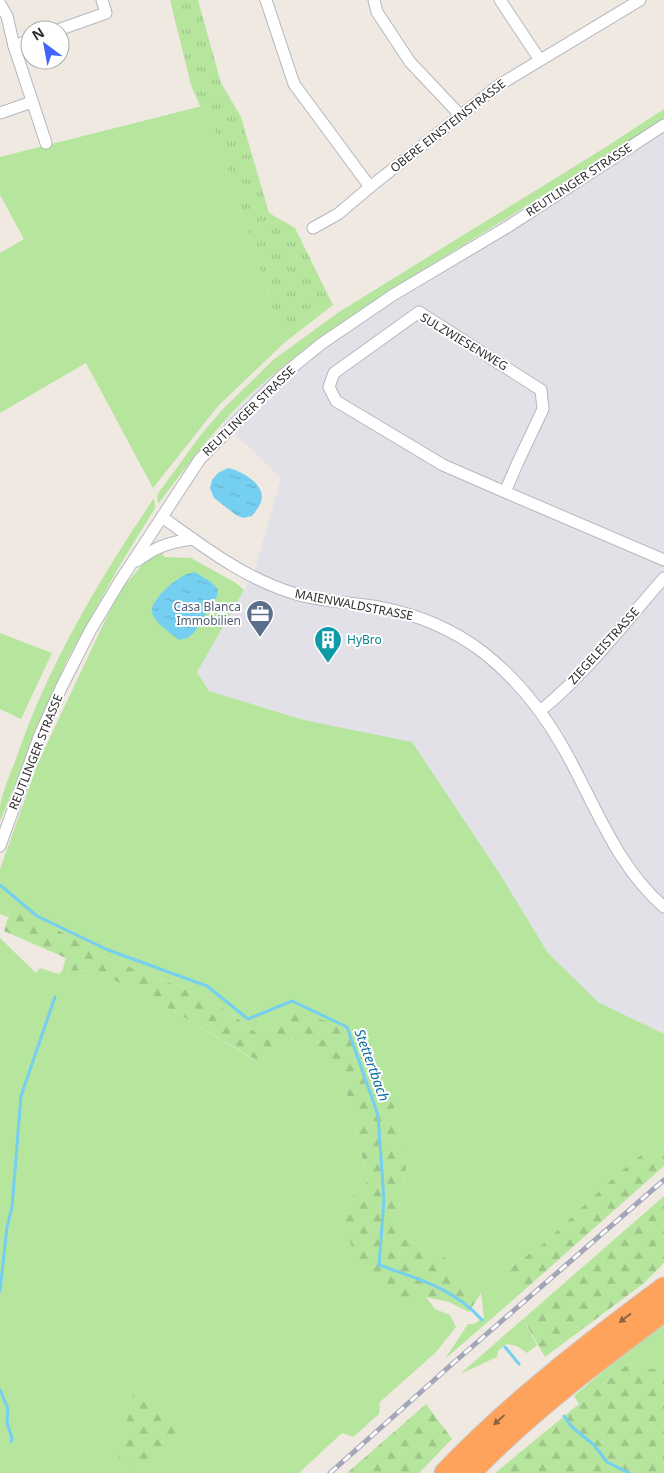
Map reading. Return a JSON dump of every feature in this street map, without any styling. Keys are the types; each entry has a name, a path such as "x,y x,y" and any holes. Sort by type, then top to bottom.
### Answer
{"highway":[{"path":"445,1473 479,1439 536,1388 664,1288"},
{"path":"470,1473 547,1402 664,1311"}],"street":[{"path":"70,26 106,13 102,0"},
{"path":"266,0 294,84 370,187"},
{"path":"374,0 377,12 410,62 460,116"},
{"path":"500,0 540,60"},
{"name":"OBERE EINSTEINSTRASSE","path":"313,228 338,214 499,85 625,4 640,0"},
{"path":"0,4 7,16 14,46 46,143"},
{"path":"14,46 20,44"},
{"path":"0,113 32,102"},
{"name":"REUTLINGER STRASSE","path":"0,846 39,737 90,631 200,459 283,375 321,344 393,295 508,226 664,125"},
{"name":"SULZWIESENWEG","path":"505,492 543,409 541,390 419,312 334,373 329,387 336,401 443,465 505,492 664,560"},
{"name":"MAIENWALDSTRASSE","path":"162,517 229,563 272,586 298,594 379,607 406,614 444,628 467,641 497,664 540,711 563,748 599,819 616,847 641,883 664,908"},
{"path":"130,566 151,550 182,540 193,539"},
{"name":"ZIEGELEISTRASSE","path":"540,711 564,690 611,640 664,578"}],"shaded area":[{"path":"664,118 664,1034 598,1002 548,953 500,874 304,720 209,691 197,672 254,573 281,478 223,423 261,385 296,356 344,321"}],"green space":[{"path":"170,0 198,0 221,83 241,117 269,213 295,228 333,305 284,343 208,108 200,106 191,85"},
{"path":"202,106 208,108 284,343 218,406 153,488 86,363 0,413 0,253 24,239 0,195 0,157"},
{"path":"664,109 664,118 400,285 300,353 233,411 158,504 157,496 159,492 200,436 222,410 273,360 339,312 606,147"},
{"path":"154,498 155,508 120,565 67,660 0,821 0,806 7,782 43,690 76,624"},
{"path":"161,551 164,557 191,558 236,583 244,590 197,672 209,691 304,720 412,742 500,874 548,953 598,1002 664,1034 664,1141 638,1157 543,1244 506,1270 521,1293 445,1359 468,1324 474,1324 484,1317 481,1293 452,1282 446,1258 404,1238 398,1212 406,1168 394,1107 356,1029 258,1034 213,1000 114,961 12,906 8,917 0,914 0,869 38,763 118,593 144,563"},
{"path":"0,633 52,653 21,719 0,709"},
{"path":"12,905 114,961 213,1000 258,1034 290,1011 356,1029 394,1106 406,1168 398,1212 404,1238 446,1258 452,1282 481,1293 469,1312 449,1302 426,1297 388,1297 358,1270 341,1207 368,1181 345,1085 309,1046 292,1039 256,1060 170,1009 95,970 62,971 66,958 4,931"},
{"path":"0,938 36,973 40,968 59,974 62,971 95,970 170,1009 255,1060 292,1039 309,1046 345,1085 368,1181 341,1207 388,1297 426,1297 435,1309 450,1315 456,1327 436,1352 380,1402 379,1414 353,1437 342,1433 299,1473 0,1473"},
{"path":"664,1141 664,1166 521,1293 505,1271 543,1244 638,1157"},
{"path":"664,1196 664,1263 644,1283 545,1357 523,1319"},
{"path":"523,1319 537,1345 527,1353 517,1346 506,1344 498,1351 497,1357 460,1374"},
{"path":"664,1324 664,1372 629,1363 579,1404 574,1396 621,1356"},
{"path":"629,1363 664,1372 664,1473 495,1473"},
{"path":"135,1385 179,1433 142,1466 117,1464"},
{"path":"426,1404 452,1439 419,1473 347,1473"}],"water":[{"path":"228,468 240,472 252,480 260,490 261,502 252,516 243,518 236,515 214,498 210,488 212,480 218,473"},
{"path":"195,572 218,589 217,596 194,633 187,638 179,640 156,620 153,616 152,607 159,596 182,576"}],"waterway":[{"name":"Stettertbach","path":"0,885 37,916 108,950 207,986 248,1019 292,1001 347,1027 378,1115 384,1200 379,1265 421,1280 447,1292 460,1300 482,1320"},
{"path":"0,1291 7,1227 12,1207 21,1096 55,997"},
{"name":"Stettertbach","path":"505,1347 519,1364"},
{"path":"0,1390 8,1409 7,1423 12,1438 11,1442"},
{"name":"Stettertbach","path":"564,1416 572,1427 594,1445 607,1462 629,1473"}],"railway":[{"path":"330,1473 664,1180"}],"place":[{"name":"Casa Blanca Immobilien","path":"260,638"},
{"name":"HyBro","path":"328,664"}]}
